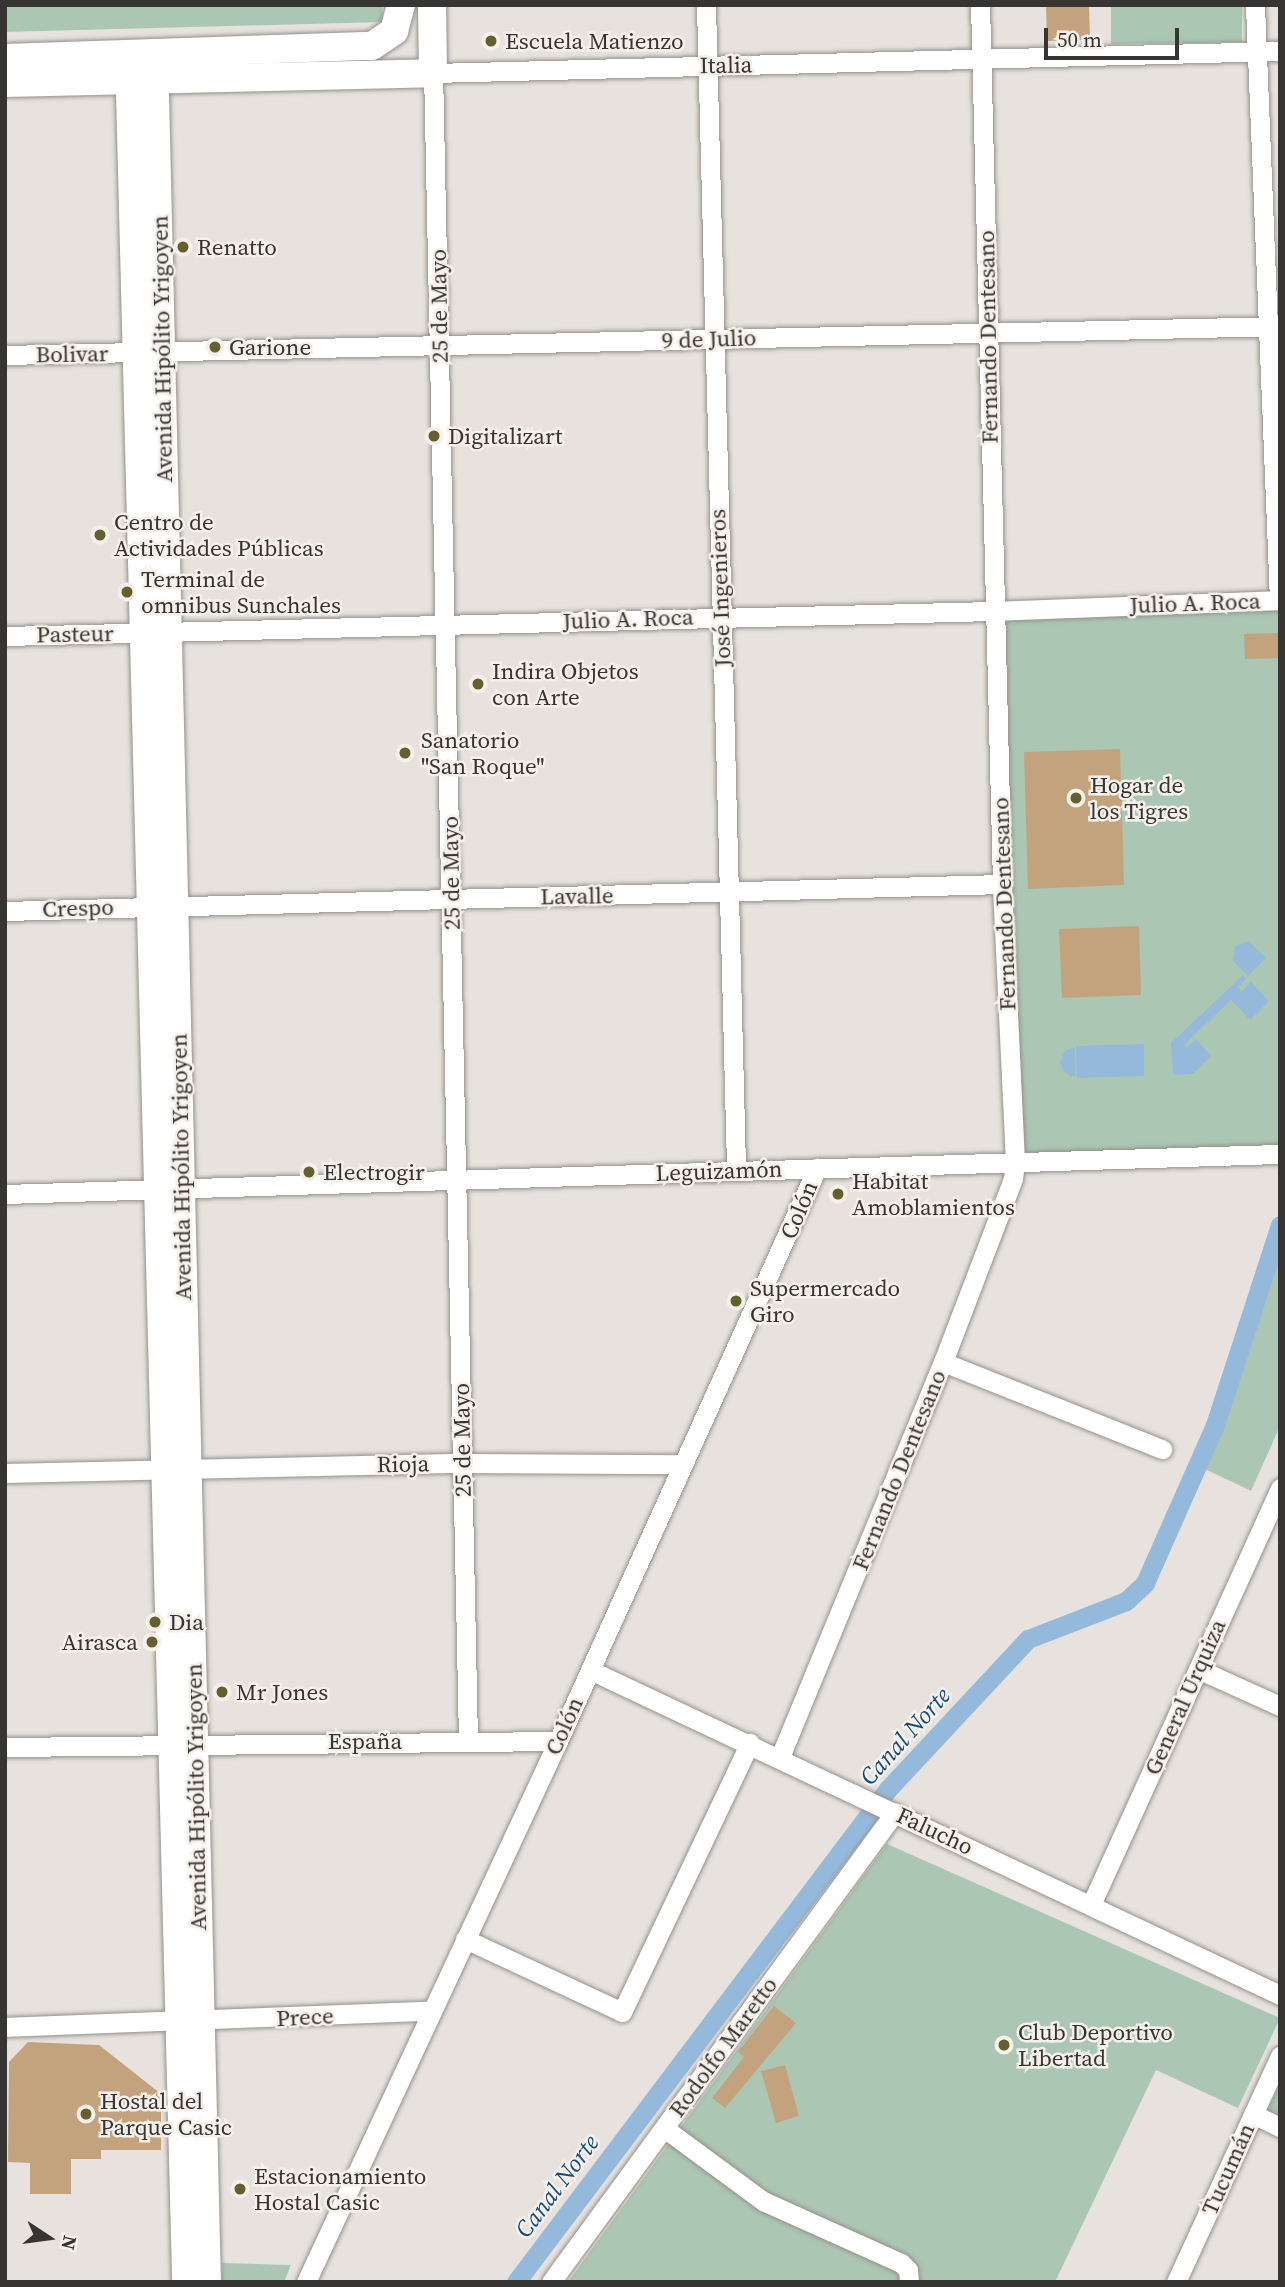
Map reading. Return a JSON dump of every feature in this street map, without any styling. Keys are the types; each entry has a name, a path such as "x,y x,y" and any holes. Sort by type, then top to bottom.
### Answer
{"street":[{"name":"25 de Mayo","path":"432,5 468,1740"},
{"name":"José Ingenieros","path":"706,5 712,338 731,893 736,1170"},
{"name":"Fernando Dentesano","path":"780,1757 943,1362 1013,1179 1015,1163 1002,884 980,5"},
{"path":"1255,5 1273,326 1280,600"},
{"path":"5,83 142,67 372,46 389,37 401,10"},
{"name":"Italia","path":"142,67 433,73 1280,51"},
{"path":"5,58 142,67"},
{"name":"Avenida Hipólito Yrigoyen","path":"142,67 190,2022 207,2282"},
{"name":"9 de Julio","path":"150,353 1273,326"},
{"name":"Bolivar","path":"5,355 150,353"},
{"name":"Julio A. Roca","path":"156,632 995,611 1280,600"},
{"name":"Pasteur","path":"5,636 156,632"},
{"name":"Lavalle","path":"163,905 731,893 1002,884"},
{"name":"Crespo","path":"5,911 163,905"},
{"name":"Leguizamón","path":"5,1194 458,1182 736,1170 1280,1154"},
{"name":"Colón","path":"306,2282 558,1741 817,1168"},
{"path":"943,1362 1162,1449"},
{"name":"Rioja","path":"5,1473 462,1462 683,1464"},
{"name":"General Urquiza","path":"1091,1905 1280,1488"},
{"path":"1198,1669 1280,1706"},
{"name":"Falucho","path":"590,1670 857,1793 1280,1995"},
{"name":"España","path":"5,1747 183,1742 558,1741"},
{"path":"465,1939 622,2012 750,1743"},
{"name":"Rodolfo Maretto","path":"551,2282 895,1812"},
{"name":"Prece","path":"5,2026 190,2022 431,2011"},
{"name":"Avenida Hipólito Yrigoyen","path":"186,2282 190,2022"},
{"name":"Tucumán","path":"1177,2282 1280,2056"},
{"path":"1252,2115 1280,2127"},
{"path":"664,2128 763,2200 901,2263 908,2270 909,2282"}],"green space":[{"path":"5,5 382,5 383,22 5,32"},
{"path":"1111,5 1242,5 1242,42 1111,44"},
{"path":"1280,600 1280,1154 1015,1162 995,611"},
{"path":"1280,1242 1280,1426 1251,1491 1205,1469"},
{"name":"Club Deportivo Libertad","path":"887,1844 1280,2018 1238,2108 1156,2070 1055,2282 568,2282"},
{"path":"1280,2083 1280,2117 1267,2111"},
{"path":"222,2263 291,2265 284,2282 222,2282"}],"water":[{"path":"1248,941 1266,958 1248,976 1233,961 1235,946"},
{"path":"1243,975 1246,979 1238,987 1242,991 1251,982 1269,1001 1250,1020 1231,1000 1184,1045 1187,1048 1196,1039 1211,1056 1193,1074 1173,1075 1171,1043"},
{"path":"1144,1044 1144,1076 1077,1078 1076,1046"},
{"path":"1074,1047 1076,1076 1071,1076 1064,1072 1060,1062 1065,1051"}],"building":[{"path":"1046,5 1089,5 1090,40 1047,41"},
{"path":"1280,633 1280,658 1245,659 1244,634"},
{"path":"1120,749 1124,885 1028,889 1024,752"},
{"path":"1139,926 1141,995 1062,998 1059,929"},
{"path":"774,2006 796,2023 725,2108 712,2098 744,2057 738,2052"},
{"name":"Hostal del Parque Casic","path":"28,2042 99,2045 161,2094 161,2150 101,2150 101,2159 71,2159 71,2194 30,2194 30,2163 8,2162 9,2062"},
{"path":"785,2065 799,2116 776,2123 761,2071"}],"waterway":[{"name":"Canal Norte","path":"516,2282 888,1789 1028,1639 1126,1601 1145,1583 1215,1425 1280,1225"}],"place":[{"name":"Escuela Matienzo","path":"491,41"},
{"name":"Renatto","path":"183,247"},
{"name":"Garione","path":"215,347"},
{"name":"Digitalizart","path":"434,436"},
{"name":"Centro de Actividades Públicas","path":"100,535"},
{"name":"Terminal de omnibus Sunchales","path":"127,592"},
{"name":"Indira Objetos con Arte","path":"478,684"},
{"name":"Sanatorio \"San Roque\"","path":"405,753"},
{"name":"Hogar de los Tigres","path":"1076,798"},
{"name":"Electrogir","path":"309,1172"},
{"name":"Habitat Amoblamientos","path":"838,1194"},
{"name":"Supermercado Giro","path":"736,1301"},
{"name":"Dia","path":"155,1622"},
{"name":"Airasca","path":"152,1642"},
{"name":"Mr Jones","path":"222,1692"},
{"name":"Club Deportivo Libertad","path":"1004,2045"},
{"name":"Hostal del Parque Casic","path":"86,2114"},
{"name":"Estacionamiento Hostal Casic","path":"240,2189"}]}
